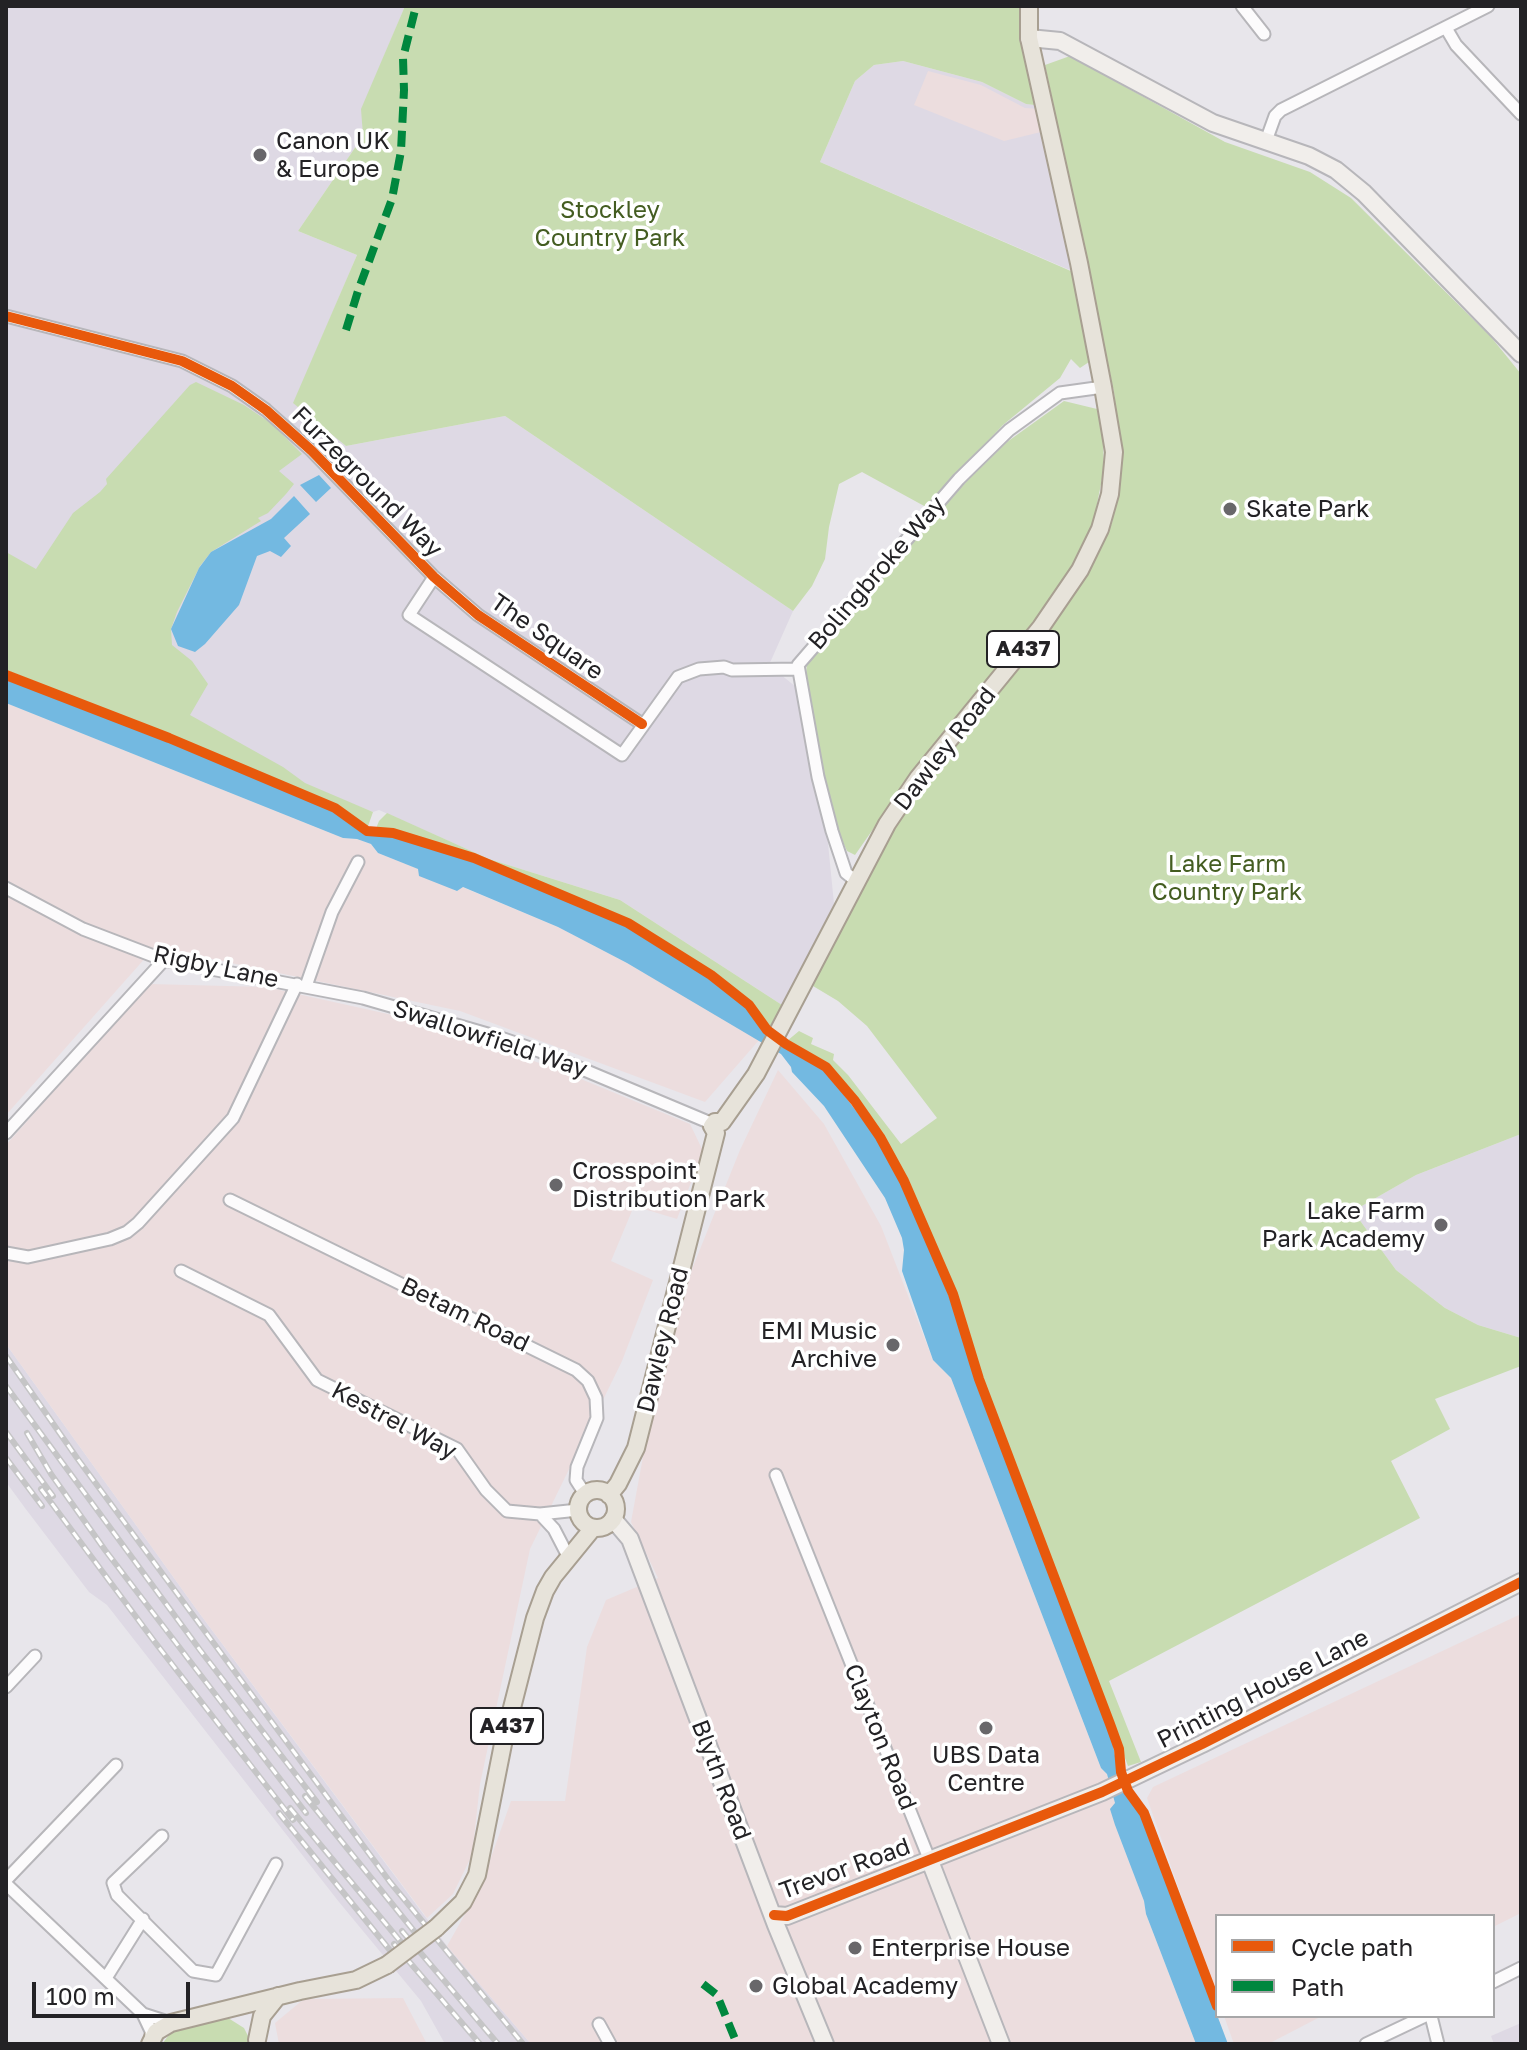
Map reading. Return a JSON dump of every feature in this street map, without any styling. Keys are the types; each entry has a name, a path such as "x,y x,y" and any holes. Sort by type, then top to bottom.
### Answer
{"main road":[{"name":"A437","path":"1029,6 1029,38"},
{"name":"Dawley Road","path":"609,1495 636,1448 717,1126 766,1056 887,824 918,778 1041,627 1080,570 1100,529 1110,494 1114,452 1029,38"},
{"path":"597,1490 609,1495 616,1509 613,1519 601,1528 593,1528 586,1524 582,1502 597,1490"},
{"name":"A437","path":"227,2010 356,1980 387,1965 436,1928 463,1902 477,1875 492,1789 535,1618 553,1577 593,1528"},
{"path":"258,2042 262,2016 278,1996"},
{"path":"150,2043 156,2032 171,2023 227,2010 237,2012 248,2020 258,2042"}],"street":[{"path":"1242,6 1264,34"},
{"path":"1266,141 1275,116 1281,110 1488,6"},
{"path":"1446,28 1456,45 1521,114"},
{"path":"1029,38 1051,38 1070,45 1213,123 1318,160 1348,179 1521,354"},
{"name":"Furzeground Way","path":"6,316 182,361 232,386 266,410 312,451 434,577"},
{"name":"Bolingbroke Way","path":"856,881 846,873 832,831 818,777 798,665 959,479 1009,430 1060,393 1103,387"},
{"path":"434,577 409,615 622,755 673,681 694,673 701,676 732,670 798,669"},
{"name":"The Square","path":"434,577 478,615 642,724"},
{"name":"Rigby Lane","path":"6,888 83,929 164,960 302,985 332,912 358,862"},
{"path":"6,1133 164,960"},
{"path":"6,1253 28,1257 110,1239 127,1232 233,1118 279,1022 302,985"},
{"name":"Swallowfield Way","path":"302,985 363,998 539,1051 717,1126"},
{"name":"Betam Road","path":"230,1200 576,1370 588,1381 596,1398 597,1418 577,1467 576,1480 582,1502"},
{"name":"Kestrel Way","path":"181,1271 269,1315 317,1380 457,1449 496,1502 507,1511 540,1514 582,1502"},
{"name":"Clayton Road","path":"776,1475 1001,2044"},
{"path":"540,1514 554,1529 569,1558"},
{"name":"Blyth Road","path":"613,1519 630,1539 825,2044"},
{"name":"Printing House Lane","path":"930,1861 1102,1792 1521,1582"},
{"path":"6,1687 35,1656"},
{"path":"116,1765 6,1882 143,2014 151,2031 150,2043"},
{"path":"162,1836 113,1883 117,1895 193,1971 216,1975 276,1864"},
{"name":"Trevor Road","path":"774,1915 787,1916 930,1861"},
{"path":"106,1978 143,1919"},
{"path":"1495,1981 1521,1968"},
{"path":"143,2014 171,2023"},
{"path":"1366,2044 1424,2018"},
{"path":"1429,2018 1438,2044"},
{"path":"599,2024 610,2044"}],"shaded area":[{"path":"6,6 405,6 362,109 363,136 298,231 357,255 294,403 346,446 505,416 793,611 769,665 796,687 828,843 834,904 782,1005 620,900 489,859 379,810 373,812 6,667"},
{"path":"903,61 982,82 1026,104 1043,106 1079,274 820,162 855,81 874,65"},
{"path":"928,71 981,85 1025,108 1040,109 1045,131 1004,141 914,105"},
{"path":"6,703 343,838 371,844 378,853 419,869 456,891 462,887 558,927 760,1039 705,1102 460,1011 155,947 6,1115"},
{"path":"149,984 266,987 424,1022 559,1070 690,1124 703,1151 677,1219 634,1206 611,1261 653,1280 622,1361 530,1549 480,1784 472,1855 453,1894 427,1918 197,1610 6,1344 6,1145"},
{"path":"778,1070 824,1124 881,1226 933,1360 951,1378 1101,1768 1107,1774 1115,1803 1115,1825 1196,2044 531,2044 447,1946 481,1886 511,1801 565,1801 587,1647 606,1600 658,1578 631,1522 652,1408 682,1294 740,1150"},
{"name":"Lake Farm Park Academy","path":"1521,1134 1521,1338 1478,1325 1445,1308 1396,1270 1353,1211 1416,1175"},
{"path":"6,1344 197,1610 447,1946 531,2044 445,2044 421,2001 339,1902 107,1605 89,1592 25,1508 6,1482"},
{"path":"1521,1614 1521,1913 1495,1926 1495,1914 1215,1914 1215,1991 1147,1798 1153,1787"},
{"path":"403,1998 427,2044 279,2044 275,2023 304,1999"},
{"path":"1225,2018 1318,2018 1268,2044 1234,2044"},
{"path":"1521,2023 1521,2044 1494,2044 1491,2036"}],"green space":[{"name":"Stockley Country Park","path":"405,6 1028,6 1043,106 1026,104 982,82 903,61 874,65 855,81 820,162 1073,272 1092,360 1080,368 1071,359 1060,378 1003,425 926,507 862,472 839,484 825,559 812,586 793,611 505,416 346,446 293,403 357,255 298,231 363,136 361,109"},
{"name":"Lake Farm Country Park","path":"1070,56 1225,142 1310,172 1351,198 1491,337 1521,374 1521,1134 1416,1175 1353,1211 1396,1270 1445,1308 1478,1325 1521,1338 1521,1366 1435,1399 1450,1429 1391,1461 1420,1518 1109,1681 1141,1762 1128,1766 980,1378 954,1289 909,1181 884,1136 859,1101 829,1067 787,1041 799,1031 813,1038 811,1044 834,1054 833,1060 901,1144 937,1118 867,1026 838,1001 813,986 841,921 905,808 1025,662 1089,572 1112,523 1122,470 1114,392 1045,65"},
{"path":"196,382 244,405 272,424 302,454 279,471 294,484 268,513 258,518 261,521 211,552 200,566 177,612 171,629 172,645 192,661 208,684 190,715 283,767 305,783 373,812 367,829 347,812 324,801 6,670 6,552 36,569 73,513 100,492 107,484 106,479"},
{"path":"1064,401 1097,409 1103,439 1104,469 1093,524 1076,565 1014,649 890,805 855,855 847,851 837,829 822,769 806,678 807,660 967,481 1007,442"},
{"path":"387,813 489,859 620,900 782,1005 769,1028 751,1004 726,981 668,943 624,919 474,856 394,832 375,831"},
{"path":"225,2016 244,2028 252,2044 162,2044 175,2027"}],"water":[{"path":"319,475 331,488 316,502 300,485"},
{"path":"294,496 310,514 284,538 291,546 281,557 270,551 257,556 239,605 205,644 195,652 178,646 171,629 199,568 211,552 271,519"},
{"path":"6,679 162,737 341,814 366,832 472,860 626,925 709,976 747,1007 764,1031 824,1069 883,1146 937,1263 1021,1498 1111,1734 1118,1772 1128,1798 1140,1811 1215,2010 1215,2018 1218,2018 1228,2044 1196,2044 1115,1825 1110,1809 1115,1803 1107,1774 1101,1768 951,1378 933,1360 902,1271 902,1238 885,1198 824,1106 792,1072 781,1054 627,963 558,927 463,887 457,891 419,876 418,869 378,853 371,844 343,838 6,703"}],"railway":[{"path":"6,1356 77,1458 390,1882 523,2044"},
{"path":"6,1386 200,1650 317,1802"},
{"path":"6,1432 53,1496"},
{"path":"27,1433 51,1474 105,1550 306,1813"},
{"path":"6,1458 42,1506"},
{"path":"41,1489 293,1820"},
{"path":"305,1796 418,1936"},
{"path":"290,1808 405,1947"},
{"path":"279,1813 397,1959"},
{"path":"402,1931 498,2044"},
{"path":"394,1944 480,2044"}],"marked path":[{"path":"346,330 392,199 401,151 403,58 416,6"},
{"path":"703,1984 717,1995 737,2044"}],"cycle path":[{"path":"6,316 182,361 232,386 266,410 312,451 434,577 478,615 642,724"},
{"path":"6,675 169,738 335,808 367,831 393,833 474,858 628,923 711,975 749,1005 767,1030 826,1067 880,1137 904,1181 953,1294 979,1379 1119,1749 1121,1772 1128,1791 1144,1813 1215,2001"},
{"path":"774,1915 787,1916 1102,1792 1521,1582"}],"place":[{"name":"Canon UK & Europe","path":"260,155"},
{"name":"Skate Park","path":"1230,509"},
{"name":"Crosspoint Distribution Park","path":"556,1185"},
{"name":"Lake Farm Park Academy","path":"1441,1225"},
{"name":"EMI Music Archive","path":"893,1345"},
{"name":"UBS Data Centre","path":"986,1728"},
{"name":"Enterprise House","path":"855,1948"},
{"name":"Global Academy","path":"756,1986"}]}
